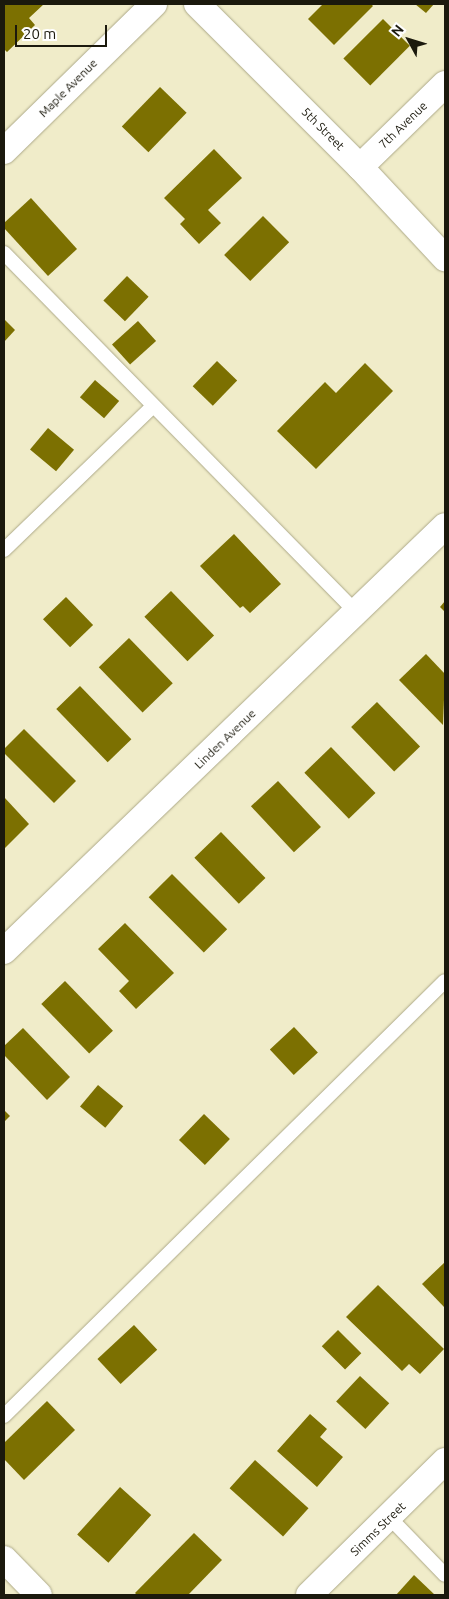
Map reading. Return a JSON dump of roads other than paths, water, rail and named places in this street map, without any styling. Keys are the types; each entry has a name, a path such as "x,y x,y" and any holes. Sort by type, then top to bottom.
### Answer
{"street":[{"name":"Maple Avenue","path":"4,149 154,4"},
{"name":"5th Street","path":"197,4 360,167 445,258"},
{"name":"7th Avenue","path":"360,167 445,84"},
{"name":"Linden Avenue","path":"4,951 357,613 445,526"},
{"name":"Simms Street","path":"309,1595 390,1518 445,1461"},
{"path":"4,1559 39,1595"}],"lane":[{"path":"4,254 357,613"},
{"path":"4,550 153,406"},
{"path":"4,1416 445,982"},
{"path":"390,1518 445,1575"}]}
